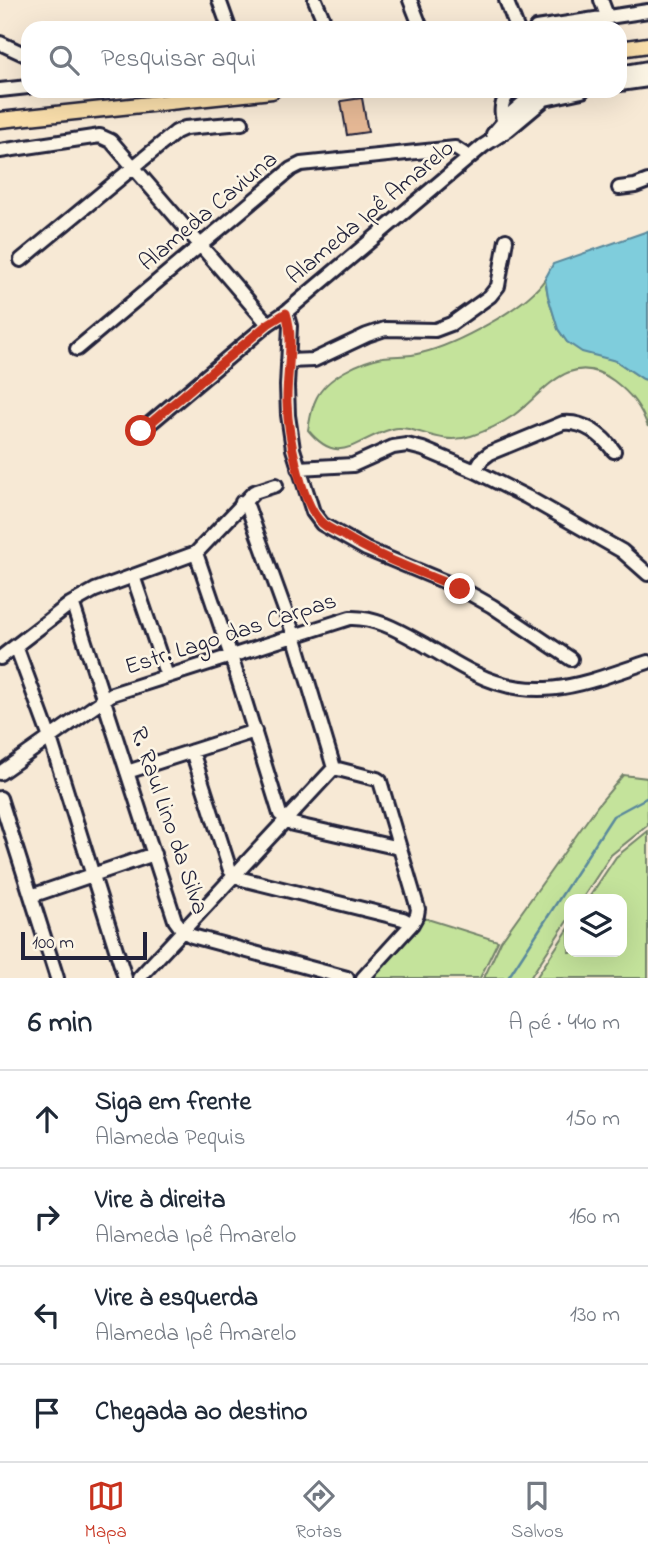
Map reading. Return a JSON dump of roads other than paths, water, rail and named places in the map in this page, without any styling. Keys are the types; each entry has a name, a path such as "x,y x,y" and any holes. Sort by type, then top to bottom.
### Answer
{"main road":[{"path":"627,47 648,45"},
{"path":"0,120 206,98"}],"street":[{"path":"219,0 226,21"},
{"path":"316,0 324,21"},
{"path":"410,0 418,21"},
{"path":"506,0 514,21"},
{"path":"601,0 608,18"},
{"path":"586,21 648,10"},
{"path":"0,43 21,53"},
{"path":"627,72 648,68"},
{"path":"627,83 648,80"},
{"path":"0,90 21,88"},
{"path":"505,98 501,107 506,126"},
{"name":"Alameda Ipê Amarelo","path":"506,126 531,98"},
{"name":"Alameda Ipê Amarelo","path":"550,98 506,126 286,313 290,326 288,415 298,468 313,512 322,524 366,549 460,589 492,606 571,659"},
{"path":"21,260 176,132 185,128 242,123"},
{"path":"0,151 100,136 111,141 268,324"},
{"name":"Alameda Caviuna","path":"77,349 292,169 302,164 455,148 469,157"},
{"path":"619,188 648,181"},
{"path":"288,361 314,360 385,329 435,330 451,324 490,296 498,286 506,240"},
{"path":"141,431 268,324 286,313"},
{"path":"475,471 482,458 490,453 564,422 575,422 594,432 604,438 614,452"},
{"path":"298,468 353,465 393,447 407,445 423,449 475,471 622,551 648,574"},
{"path":"0,658 70,604 95,590 196,553 242,502 254,492 276,485"},
{"path":"242,502 248,508 294,635 334,768"},
{"path":"196,553 280,814 293,824 399,848"},
{"path":"132,576 167,676"},
{"name":"R. Raul Lino da Silva","path":"70,604 74,608 175,920 192,936 347,978"},
{"name":"Estr. Lago das Carpas","path":"0,774 113,694 350,618 374,620 406,634 477,675 522,690 562,689 648,662"},
{"path":"16,646 50,738 125,978"},
{"path":"127,772 255,731"},
{"path":"192,751 230,870 235,874 242,879 403,919 412,924"},
{"path":"139,978 334,768"},
{"path":"334,768 380,781 418,909 412,924 363,978"},
{"path":"0,798 57,978"},
{"path":"31,896 153,854"}],"water":[{"path":"648,231 648,380 616,361 582,352 567,342 558,329 545,279 553,264"}],"waterway":[{"path":"508,978 613,816 648,797"}]}
